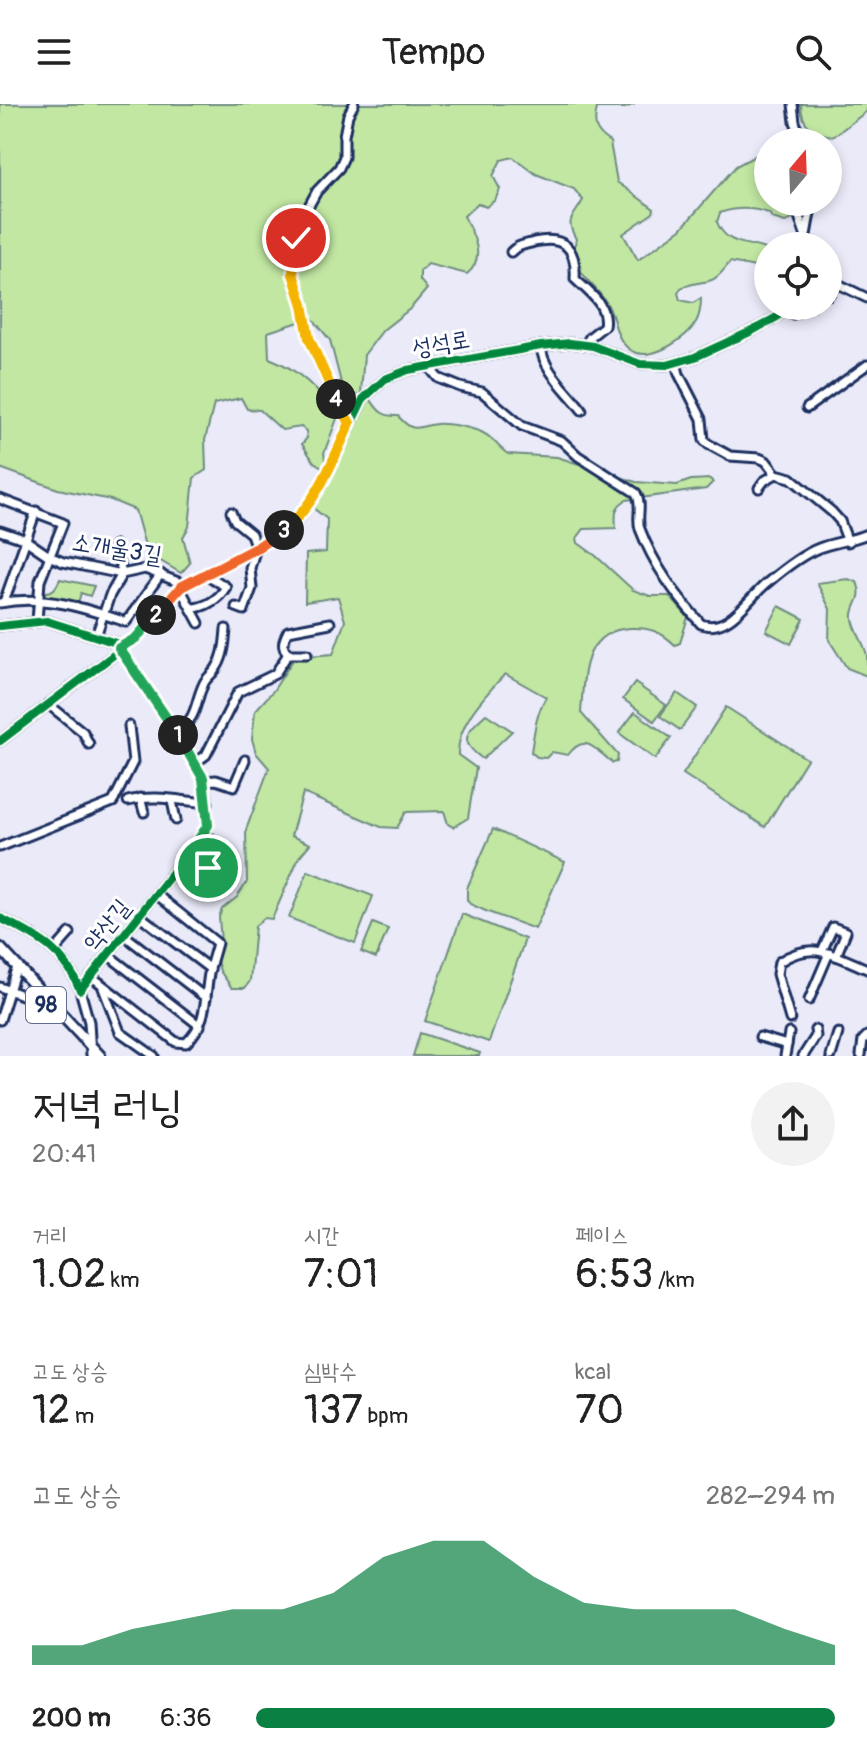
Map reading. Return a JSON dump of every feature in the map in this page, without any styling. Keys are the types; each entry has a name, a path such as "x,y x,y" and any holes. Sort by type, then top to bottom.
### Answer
{"main road":[{"path":"0,948 94,1054"},
{"name":"98","path":"0,955 94,1054"}],"street":[{"path":"350,423 309,338 293,274 299,224 317,191 339,168 344,157 348,115 354,104"},
{"path":"793,104 797,128"},
{"path":"511,252 516,247 549,238 561,241 570,249 576,268 575,279 602,306 606,317 604,326 586,344"},
{"path":"842,286 867,298"},
{"name":"성석로","path":"0,741 145,629 183,587 256,548 300,517 311,502 363,399 393,374 541,346 586,344 640,364 676,363 772,320"},
{"path":"541,346 542,355 553,373 582,410"},
{"path":"676,363 702,419 704,440 730,456 766,461 776,474 791,478 832,512 840,521 848,542"},
{"path":"807,408 867,365"},
{"path":"429,367 438,378 482,392 522,426 562,441 578,456 636,493 641,501 638,525 658,568 669,588 701,624 717,625 735,616 765,584 808,554 821,547 848,542 867,534"},
{"path":"759,488 776,474"},
{"path":"0,499 63,523 40,581 37,621"},
{"path":"36,511 2,603 38,599 126,622 161,574"},
{"path":"231,512 235,521 251,534 256,548 250,568 252,588 244,610 236,607"},
{"path":"226,527 235,521"},
{"name":"소개울3길","path":"0,531 24,539 49,556 79,566 122,574 137,569 161,574 183,587"},
{"path":"96,636 122,574 115,545"},
{"path":"191,608 199,608 221,596 226,587 206,574"},
{"path":"183,587 199,623"},
{"path":"0,626 47,621 115,642 119,648"},
{"path":"288,654 283,648 283,639 288,631 330,623"},
{"path":"177,733 197,710 205,681 217,668 224,649 226,629"},
{"name":"약산길","path":"0,918 55,950 71,969 80,990 204,834 209,822 204,781 177,733 119,648"},
{"path":"288,654 307,654"},
{"path":"195,763 206,755 238,692 275,674 288,654"},
{"path":"48,704 83,732 89,744"},
{"path":"0,847 113,802 133,762 129,726"},
{"path":"204,781 216,780 234,786 245,760"},
{"path":"128,801 155,796 172,801 208,803"},
{"path":"140,798 144,812"},
{"path":"172,801 176,820"},
{"path":"204,834 216,842"},
{"path":"190,853 208,868"},
{"path":"174,874 193,889"},
{"name":"약산길","path":"91,976 176,1042 186,1043 200,1026 205,1014 210,969 217,943 157,895"},
{"name":"약산길","path":"140,916 210,969"},
{"path":"55,950 70,933"},
{"name":"약산길","path":"124,935 206,998"},
{"path":"790,1019 777,974 779,962 799,951 829,953 867,969"},
{"path":"809,1000 829,953"},
{"name":"약산길","path":"108,955 200,1026"},
{"path":"0,1020 15,972"},
{"name":"약산길","path":"102,986 120,1032 154,1056"},
{"path":"0,987 30,998 37,995"},
{"path":"80,990 94,1054"},
{"path":"803,1056 816,1036 815,1030"},
{"path":"785,1056 789,1033"},
{"path":"831,1056 838,1033"},
{"path":"860,1056 863,1040 867,1036"},
{"path":"760,1037 787,1045"},
{"path":"860,1056 867,1053"}],"green space":[{"path":"0,104 635,104 625,108 597,108 595,119 598,132 610,142 617,182 654,209 653,213 623,234 638,260 681,229 736,166 754,156 754,210 726,211 720,213 717,222 732,239 754,246 754,267 730,262 712,280 681,288 678,293 680,300 693,303 701,298 696,322 677,342 649,354 632,351 621,341 606,302 578,267 571,222 583,200 574,189 536,174 513,157 501,160 493,176 500,189 495,200 486,207 478,203 464,216 476,246 473,268 467,274 428,264 420,271 420,280 427,289 411,308 383,330 364,355 361,393 346,402 330,340 312,318 268,332 269,358 290,368 308,382 338,416 324,453 327,470 314,462 302,444 307,438 306,431 301,427 282,430 260,410 247,409 241,398 214,404 205,440 206,470 194,478 189,527 183,537 190,563 181,573 147,553 135,510 111,500 58,489 0,468"},
{"path":"801,104 867,104 867,111 842,130 810,128"},
{"path":"771,216 792,216 785,222"},
{"path":"369,397 380,411 398,416 412,427 441,424 474,430 484,433 508,454 557,457 636,482 677,485 691,480 710,479 713,482 706,489 626,500 616,511 616,528 584,529 577,538 578,543 633,590 650,596 669,596 688,617 680,643 675,645 660,634 643,628 630,628 614,631 594,646 585,670 581,713 618,755 617,762 613,763 586,744 580,744 568,755 552,752 546,758 537,757 531,752 538,717 546,697 505,674 474,711 462,732 458,755 476,768 468,818 453,827 448,824 444,811 406,812 397,828 381,827 303,793 291,836 310,844 299,857 272,919 264,918 255,926 250,981 245,988 232,988 217,961 221,943 219,917 222,909 237,897 247,882 246,830 269,768 256,753 252,739 255,711 273,691 295,657 333,654 345,621 338,597 305,602 306,554 326,552 327,519 313,508 339,462"},
{"path":"60,579 94,586 90,596 81,593 78,603 42,597 43,592 54,589"},
{"path":"848,579 857,582 859,588 853,619 866,651 867,676 847,668 829,640 830,609 817,583"},
{"path":"779,606 804,619 791,644 766,631"},
{"path":"635,683 666,705 654,721 623,699"},
{"path":"677,693 697,707 680,730 660,716"},
{"path":"726,707 807,759 765,827 683,774"},
{"path":"635,712 671,738 655,759 619,733"},
{"path":"486,714 512,731 483,759 470,747 467,736"},
{"path":"493,829 565,862 535,929 488,912 467,900 467,888"},
{"path":"308,871 373,896 355,943 289,918"},
{"path":"462,914 525,939 489,1042 425,1021"},
{"path":"373,923 388,929 376,958 361,952"},
{"path":"420,1033 480,1053 479,1056 413,1056"}],"cycle path":[{"path":"0,741 136,638 181,587 258,547 300,517 321,486 363,399 385,379 408,370 570,343 593,346 640,364 667,365 695,357 772,320"},
{"path":"0,626 47,621 116,643 195,763 207,795 207,829 80,990 57,954 37,938 0,918"}],"route":[{"path":"208,868 190,853 209,822 208,803 199,768 119,648 145,629 180,588 258,547 300,517 321,486 350,423 309,338 293,274 296,238"}]}
